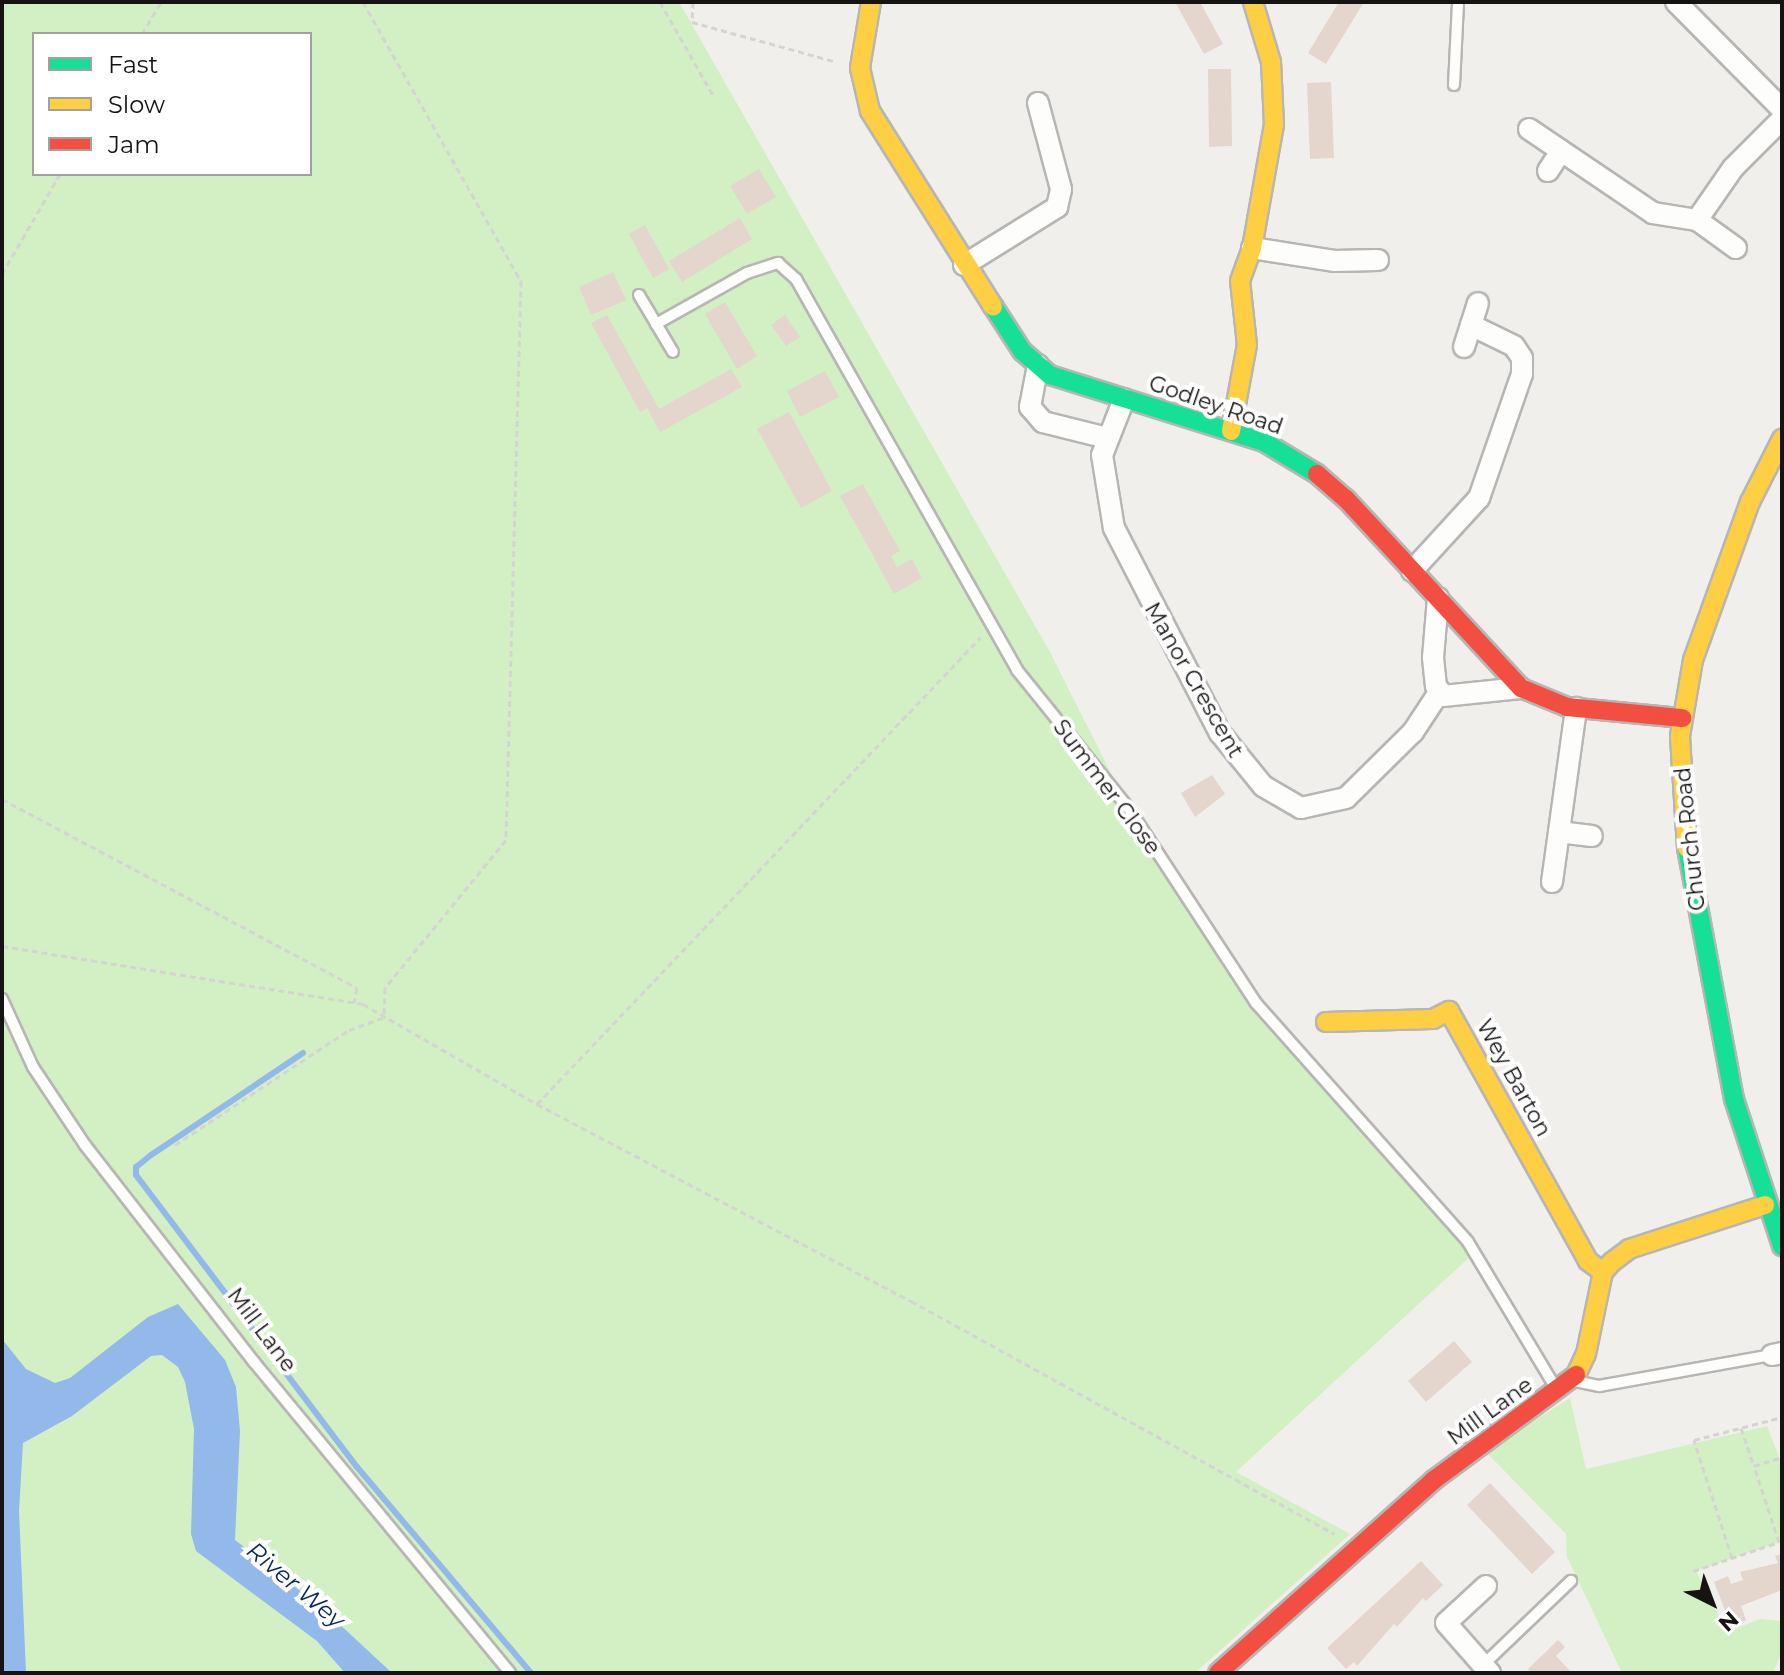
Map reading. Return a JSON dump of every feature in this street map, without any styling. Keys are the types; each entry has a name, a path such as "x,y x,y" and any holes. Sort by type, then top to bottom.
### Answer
{"street":[{"name":"Godley Road","path":"871,2 860,68 862,90 886,141 1022,351 1050,375 1264,442 1307,466 1346,499 1521,688 1576,708 1682,718"},
{"path":"1231,431 1247,345 1240,281 1252,248 1268,173 1274,125 1271,62 1253,2"},
{"path":"1676,2 1782,109"},
{"path":"964,265 1057,207 1061,189 1041,112 1023,129"},
{"path":"1697,220 1733,168 1782,119"},
{"path":"1529,129 1653,213 1697,220 1736,248"},
{"path":"1548,171 1561,151"},
{"path":"1252,248 1334,261 1378,260"},
{"path":"1464,347 1478,303"},
{"path":"1412,571 1479,498 1522,374 1522,358 1514,346 1471,325"},
{"path":"1038,365 1030,407 1043,422 1107,438"},
{"name":"Manor Crescent","path":"1124,399 1102,455 1107,496 1126,561 1220,733 1277,798 1301,808 1346,798 1413,732 1440,691"},
{"name":"Church Road","path":"1782,439 1750,502 1714,595 1682,718 1683,806 1693,890 1734,1099 1765,1205 1782,1246"},
{"path":"1438,598 1433,658 1443,696 1478,696 1521,688"},
{"path":"1552,882 1576,708"},
{"path":"1559,832 1592,836"},
{"name":"Wey Barton","path":"1326,1022 1433,1019 1449,1011 1588,1261 1603,1272"},
{"path":"1566,1386 1586,1354 1603,1272 1629,1249 1765,1205"},
{"name":"Mill Lane","path":"1218,1673 1434,1480 1566,1386"},
{"path":"1486,1586 1446,1623 1486,1669"}],"lane":[{"path":"1454,85 1458,2"},
{"name":"Summer Close","path":"656,324 747,273 778,263 796,279 1017,670 1129,809 1256,1003 1468,1242 1566,1386"},
{"path":"639,295 673,352"},
{"name":"Mill Lane","path":"2,999 38,1077 85,1145 274,1386 510,1673"},
{"path":"1566,1386 1613,1384 1777,1354"},
{"path":"1486,1669 1571,1581"}],"path":[{"path":"143,32 161,2"},
{"path":"363,2 521,281 506,840 385,988 384,1017"},
{"path":"660,2 714,97"},
{"path":"693,2 692,22 860,68"},
{"path":"2,274 59,176"},
{"path":"537,1104 978,640"},
{"path":"2,799 357,988 354,1003"},
{"path":"2,946 354,1003 537,1104 925,1308 1334,1534 1354,1550"},
{"path":"175,1145 349,1030 384,1017"},
{"path":"1732,1558 1694,1440 1782,1417"},
{"path":"1693,1571 1780,1542 1741,1428"},
{"path":"1754,1466 1782,1457"}],"green space":[{"path":"2,2 679,2 1050,652 1129,809 1256,1003 1474,1253 1236,1472 1350,1534 1195,1673 2,1673"},
{"path":"1570,1398 1586,1469 1767,1426 1782,1465 1782,1541 1696,1571 1727,1632 1760,1619 1782,1621 1782,1652 1773,1673 1622,1673 1567,1557 1566,1534 1485,1451"}],"water":[{"path":"178,1304 225,1360 236,1387 240,1431 235,1540 321,1607 392,1673 345,1673 317,1641 196,1551 191,1534 194,1429 185,1382 178,1367 162,1355 151,1356 72,1416 23,1443 19,1511 26,1673 2,1673 2,1339 26,1369 55,1383 70,1378 148,1317"}],"building":[{"path":"1175,2 1200,2 1223,44 1204,54"},
{"path":"1339,2 1364,2 1326,64 1308,53"},
{"path":"1208,69 1231,69 1232,146 1209,147"},
{"path":"1331,82 1334,158 1310,159 1307,83"},
{"path":"759,169 776,197 747,214 730,186"},
{"path":"740,218 752,239 682,282 669,261"},
{"path":"645,225 669,269 653,278 629,234"},
{"path":"613,272 626,300 591,315 579,287"},
{"path":"725,302 757,356 737,369 705,314"},
{"path":"607,315 659,409 731,369 742,387 660,432 647,408 640,412 591,323"},
{"path":"785,315 800,337 786,346 771,325"},
{"path":"825,371 839,397 800,417 787,391"},
{"path":"789,412 832,491 801,508 757,429"},
{"path":"863,484 900,551 891,556 897,567 912,559 922,578 894,594 840,496"},
{"path":"1212,775 1225,794 1195,817 1181,793"},
{"path":"1454,1341 1472,1362 1426,1402 1408,1381"},
{"path":"1490,1483 1555,1552 1532,1574 1467,1505"},
{"path":"1782,1554 1782,1590 1741,1606 1746,1620 1731,1626 1714,1582 1728,1576 1731,1584 1743,1580 1740,1572 1778,1563 1775,1556"},
{"path":"1421,1561 1443,1585 1426,1601 1423,1598 1397,1627 1394,1624 1357,1666 1354,1662 1346,1669 1327,1648"},
{"path":"1558,1640 1565,1647 1556,1656 1572,1673 1531,1673 1528,1669"}],"waterway":[{"path":"303,1053 151,1155 136,1167 136,1175 357,1467 531,1673"}],"traffic: fast":[{"path":"993,306 1022,351 1050,375 1264,442 1317,474"},
{"path":"1687,848 1734,1099 1782,1246"}],"traffic: slow":[{"path":"871,2 860,68 870,111 993,306"},
{"path":"1231,431 1247,345 1240,281 1252,248 1274,125 1271,62 1253,2"},
{"path":"1687,848 1680,736 1693,660 1750,502 1782,439"},
{"path":"1326,1022 1433,1019 1449,1011 1588,1261 1603,1272"},
{"path":"1576,1375 1586,1354 1603,1272 1612,1262 1629,1249 1765,1205"}],"traffic: jam":[{"path":"1317,474 1346,499 1521,688 1567,707 1682,718"},
{"path":"1218,1673 1434,1480 1576,1375"}],"water label":[{"name":"River Wey","path":"296,1585"}]}
